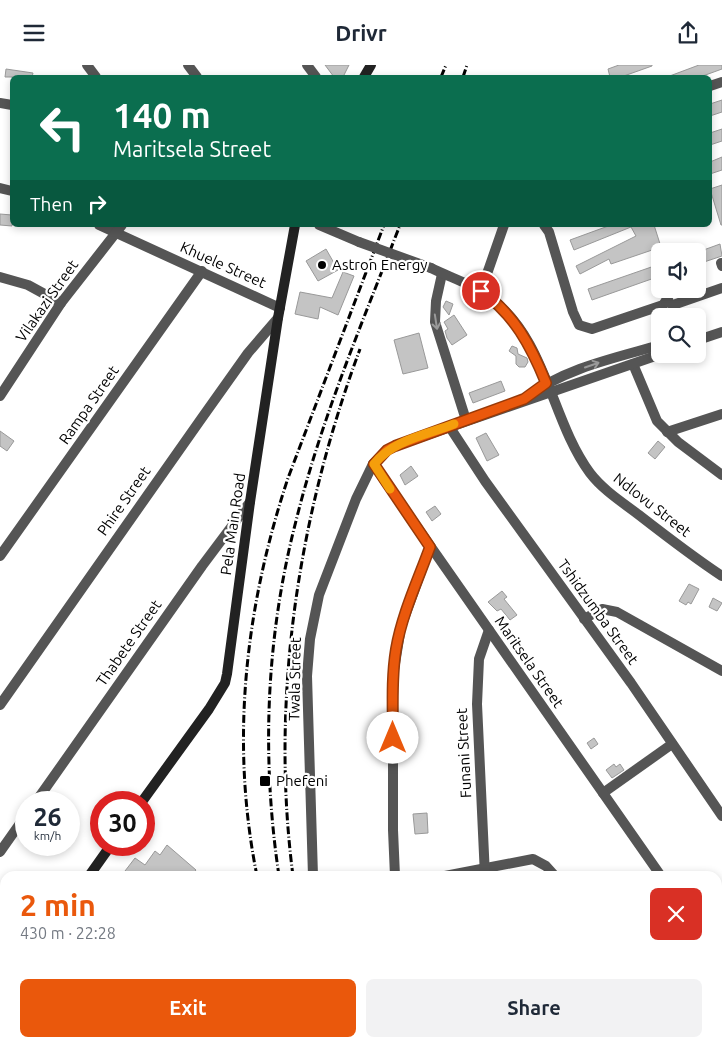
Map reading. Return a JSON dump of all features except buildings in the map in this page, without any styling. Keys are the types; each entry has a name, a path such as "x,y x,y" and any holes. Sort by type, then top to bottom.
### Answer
{"main road":[{"name":"Pela Main Road","path":"149,791 225,683 230,665 250,503 278,318 295,227"},
{"path":"92,871 103,856"}],"street":[{"name":"Ndlovu Street","path":"324,227 358,242 431,268 481,291 493,299 517,324 546,383 567,433 590,473 603,487 664,535 722,576"},
{"path":"481,291 503,227"},
{"path":"546,227 549,231 572,312 579,325 592,329 659,306 666,301 666,298"},
{"name":"Khuele Street","path":"118,229 280,307"},
{"name":"Vilakazi Street","path":"0,396 61,303 118,229"},
{"name":"Rampa Street","path":"0,556 202,271"},
{"path":"442,274 436,301 435,322 466,420"},
{"path":"0,277 28,285 61,303"},
{"path":"666,301 674,305 722,288"},
{"name":"Phire Street","path":"0,705 248,353 278,318"},
{"path":"706,333 722,330"},
{"path":"706,337 722,330"},
{"path":"524,399 546,383 607,360 651,348"},
{"path":"374,464 387,450 395,446 524,399 550,393 651,357"},
{"path":"634,363 657,421 667,432 722,475"},
{"path":"667,432 722,414"},
{"name":"Tshidzumba Street","path":"449,426 485,481 722,816"},
{"name":"Maritsela Street","path":"374,464 657,871"},
{"name":"Twala Street","path":"313,871 307,676 310,639 319,595 356,499 374,464"},
{"name":"Thabete Street","path":"43,791 202,566 250,503"},
{"path":"395,871 393,676 401,627 430,547"},
{"path":"584,619 602,609 617,612 722,671"},
{"name":"Funani Street","path":"485,871 477,703 479,659 489,630"},
{"path":"602,793 672,744"},
{"path":"0,852 15,831"},
{"path":"489,871 533,859 546,866 550,871"}],"railway":[{"path":"442,75 446,65"},
{"path":"464,75 467,65"},
{"path":"256,871 244,776 244,725 246,675 261,576 288,478 383,227"},
{"path":"278,871 270,785 270,695 273,651 287,561 297,517 318,443 344,369 399,227"},
{"path":"293,871 287,809 285,742 288,676 295,609 305,542 320,477 338,412 360,349"}],"slow traffic":[{"path":"390,489 374,464 380,457 387,450 395,446 454,424"}],"place":[{"name":"Astron Energy","path":"322,265"},
{"name":"Phefeni","path":"265,781"}],"route":[{"path":"393,738 393,676 396,649 401,627 430,547 374,464 387,450 395,446 524,399 546,383 528,342 517,324 505,310 481,291"}]}
